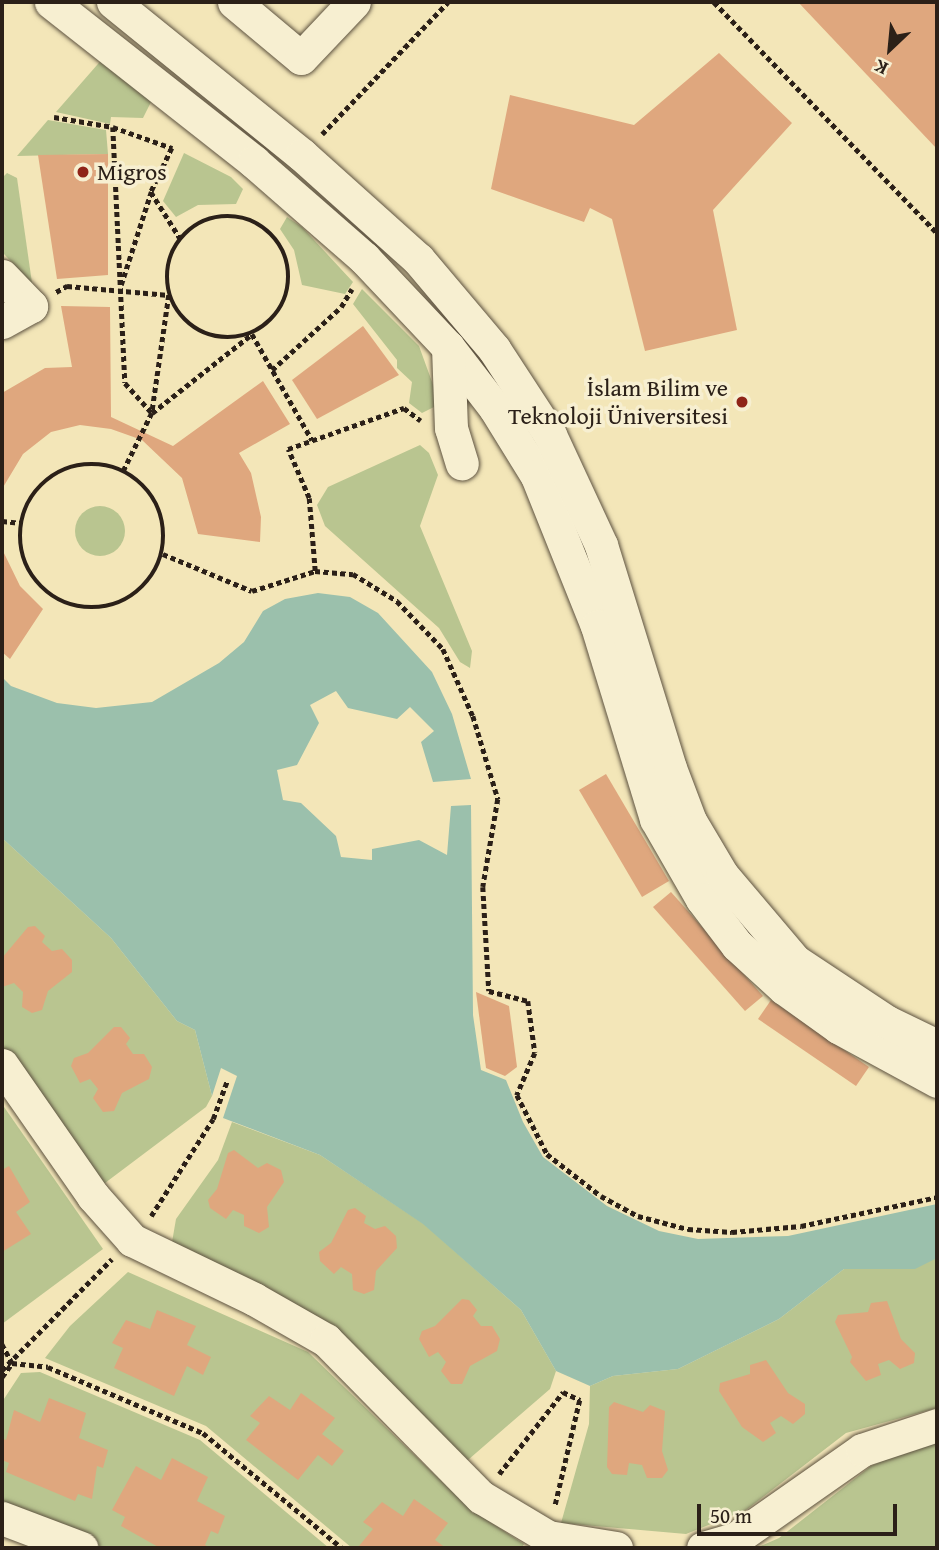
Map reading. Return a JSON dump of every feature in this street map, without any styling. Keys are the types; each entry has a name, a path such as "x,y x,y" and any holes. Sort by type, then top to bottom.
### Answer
{"street":[{"path":"51,2 254,162 365,258 448,347 495,408 537,476 597,626 656,819 702,899 737,945 784,988 838,1027 937,1081"},
{"path":"113,2 302,155 418,260 494,349 550,435 601,545 690,821 722,875 795,961 887,1021 937,1046"},
{"path":"234,2 301,58 354,2"},
{"path":"2,276 31,306 2,322"},
{"path":"448,347 450,428 462,463"},
{"path":"2,1065 93,1196 132,1240 254,1299 326,1340 481,1497 548,1537 616,1548"},
{"path":"703,1548 735,1539 862,1450 937,1425"},
{"path":"2,1518 82,1548"}],"path":[{"path":"302,155 448,2"},
{"path":"714,2 937,233"},
{"path":"54,117 113,127 172,148 151,192 120,289"},
{"path":"113,127 125,383 152,413"},
{"path":"151,192 180,238"},
{"path":"122,472 152,413 169,295 170,256 180,238 205,221 234,216 253,221 282,248 289,288 269,323 152,413"},
{"path":"31,306 67,286 169,295 193,328 212,336 252,334"},
{"path":"272,370 341,307"},
{"path":"252,334 312,440"},
{"path":"315,571 309,498 288,449 404,408 432,428"},
{"path":"85,465 122,472 147,490 159,509 165,532 163,554 154,575 137,594 114,606 90,609 65,603 36,580 21,547 22,523 30,500 44,483 63,470 85,465"},
{"path":"2,521 22,523"},
{"path":"163,554 253,591 315,571 353,574 397,601 443,649 473,716 498,799 483,887 489,990 528,1001 535,1053 517,1095 547,1154 601,1196 638,1216 688,1229 732,1232 801,1226 937,1197"},
{"path":"2,1377 12,1363 132,1240 200,1142 227,1081"},
{"path":"2,1344 12,1363"},
{"path":"2,1370 12,1363 48,1367 202,1433 342,1548"},
{"path":"481,1497 563,1392 580,1400 548,1537"}],"shaded area":[{"path":"104,57 153,98 143,118 111,117 110,124 56,112"},
{"path":"48,120 106,130 108,154 17,156"},
{"path":"184,153 231,177 243,189 236,204 198,205 176,217 163,201"},
{"path":"7,173 17,178 32,283 2,252 2,178"},
{"path":"287,217 302,227 353,282 345,294 302,285 294,250 280,229"},
{"path":"362,289 419,346 440,404 422,413 409,403 412,382 397,368 397,360 353,304"},
{"path":"420,445 429,453 438,475 420,526 472,651 470,668 460,662 439,628 325,526 317,505 328,487"},
{"path":"100,506 117,514 125,531 117,548 100,556 83,548 75,531 83,514"},
{"path":"318,593 350,597 378,613 432,672 452,714 471,779 433,782 421,742 434,731 410,707 397,719 348,708 336,691 310,705 319,723 297,765 277,770 283,800 301,803 336,836 341,857 372,860 372,849 419,840 447,855 451,806 471,805 473,1015 481,1070 506,1080 523,1122 543,1157 607,1206 659,1231 698,1239 788,1236 937,1204 937,1258 915,1269 844,1269 779,1319 678,1369 613,1376 590,1386 556,1371 521,1310 423,1224 320,1155 223,1118 237,1076 221,1068 212,1096 195,1030 177,1021 111,938 2,838 2,677 11,686 57,703 96,708 152,702 219,663 244,642 263,611 285,599"},
{"path":"2,838 111,938 177,1021 195,1030 212,1096 206,1107 101,1186 2,1046"},
{"path":"2,1104 103,1249 2,1324"},
{"path":"232,1122 320,1155 424,1224 521,1310 556,1371 550,1389 461,1466 451,1451 171,1248 176,1219 218,1160"},
{"path":"937,1256 937,1408 846,1433 746,1510 686,1534 561,1523 589,1424 590,1386 613,1376 678,1369 779,1319 844,1269 908,1269"},
{"path":"128,1272 308,1352 470,1509 524,1544 522,1548 352,1548 206,1426 45,1358 70,1326"},
{"path":"40,1372 200,1440 329,1548 102,1548 75,1533 2,1507 2,1402 21,1373"},
{"path":"937,1438 937,1548 756,1548 779,1538 871,1466"}],"building":[{"path":"798,2 937,2 937,149"},
{"path":"719,53 792,123 713,210 737,330 645,351 612,219 590,208 584,222 491,189 510,95 634,125"},
{"path":"108,154 108,275 57,279 38,155"},
{"path":"61,306 110,307 111,417 173,446 263,381 290,424 239,453 251,473 261,517 260,542 198,534 182,478 142,440 111,429 80,425 51,432 23,454 2,489 2,393 45,368 72,367"},
{"path":"363,326 399,375 317,419 292,380"},
{"path":"2,549 20,586 43,609 10,659 2,652"},
{"path":"606,774 669,881 642,897 579,790"},
{"path":"671,892 763,996 745,1011 653,907"},
{"path":"35,926 45,936 42,942 52,951 62,949 72,960 72,972 48,991 42,1010 32,1013 22,1007 23,992 14,983 2,987 2,958 28,927"},
{"path":"476,992 509,1006 517,1067 505,1076 486,1068"},
{"path":"771,1000 869,1067 856,1086 758,1019"},
{"path":"114,1027 121,1027 130,1038 126,1044 133,1054 144,1054 152,1067 149,1079 122,1093 114,1111 103,1112 93,1098 98,1089 90,1079 80,1083 71,1066 74,1058 88,1053"},
{"path":"234,1150 258,1168 267,1163 281,1170 284,1182 267,1207 269,1227 259,1233 244,1226 244,1215 233,1210 226,1219 210,1208 208,1200 217,1189 228,1153"},
{"path":"9,1166 30,1202 16,1212 31,1234 2,1252 2,1170"},
{"path":"355,1208 366,1216 364,1223 375,1229 385,1226 396,1236 397,1248 376,1271 374,1290 364,1294 353,1290 352,1274 341,1267 334,1274 320,1261 319,1252 331,1243 348,1210"},
{"path":"462,1299 469,1300 477,1310 473,1316 481,1326 492,1326 500,1339 497,1351 470,1366 462,1384 451,1384 441,1371 446,1362 438,1352 429,1357 419,1339 422,1331 435,1326"},
{"path":"887,1301 901,1339 915,1353 914,1363 900,1369 889,1360 878,1364 881,1375 866,1381 850,1362 852,1357 835,1322 838,1315 868,1312 871,1303"},
{"path":"157,1310 196,1326 187,1345 211,1357 203,1375 187,1366 174,1396 114,1368 123,1348 112,1343 126,1320 150,1329"},
{"path":"766,1360 788,1393 805,1404 805,1414 793,1424 781,1416 770,1423 776,1433 763,1442 742,1427 719,1391 720,1383 750,1374 750,1365"},
{"path":"301,1393 335,1418 322,1434 344,1451 332,1466 318,1455 298,1480 246,1440 260,1423 250,1416 269,1396 290,1410"},
{"path":"49,1398 86,1413 79,1438 108,1450 103,1468 97,1466 92,1499 78,1494 75,1501 6,1472 9,1463 2,1460 2,1438 6,1440 14,1410 40,1422"},
{"path":"614,1402 643,1412 650,1405 665,1411 662,1451 668,1470 662,1478 647,1478 642,1465 629,1463 627,1475 612,1474 607,1467 609,1407"},
{"path":"172,1458 208,1477 197,1501 225,1516 218,1534 211,1531 205,1545 211,1548 160,1548 121,1526 125,1517 112,1510 136,1466 161,1480"},
{"path":"414,1499 448,1523 435,1540 446,1548 359,1546 373,1529 363,1522 382,1502 403,1516"}],"place":[{"name":"Migros","path":"83,172"},
{"name":"İslam Bilim ve Teknoloji Üniversitesi","path":"742,402"}]}
